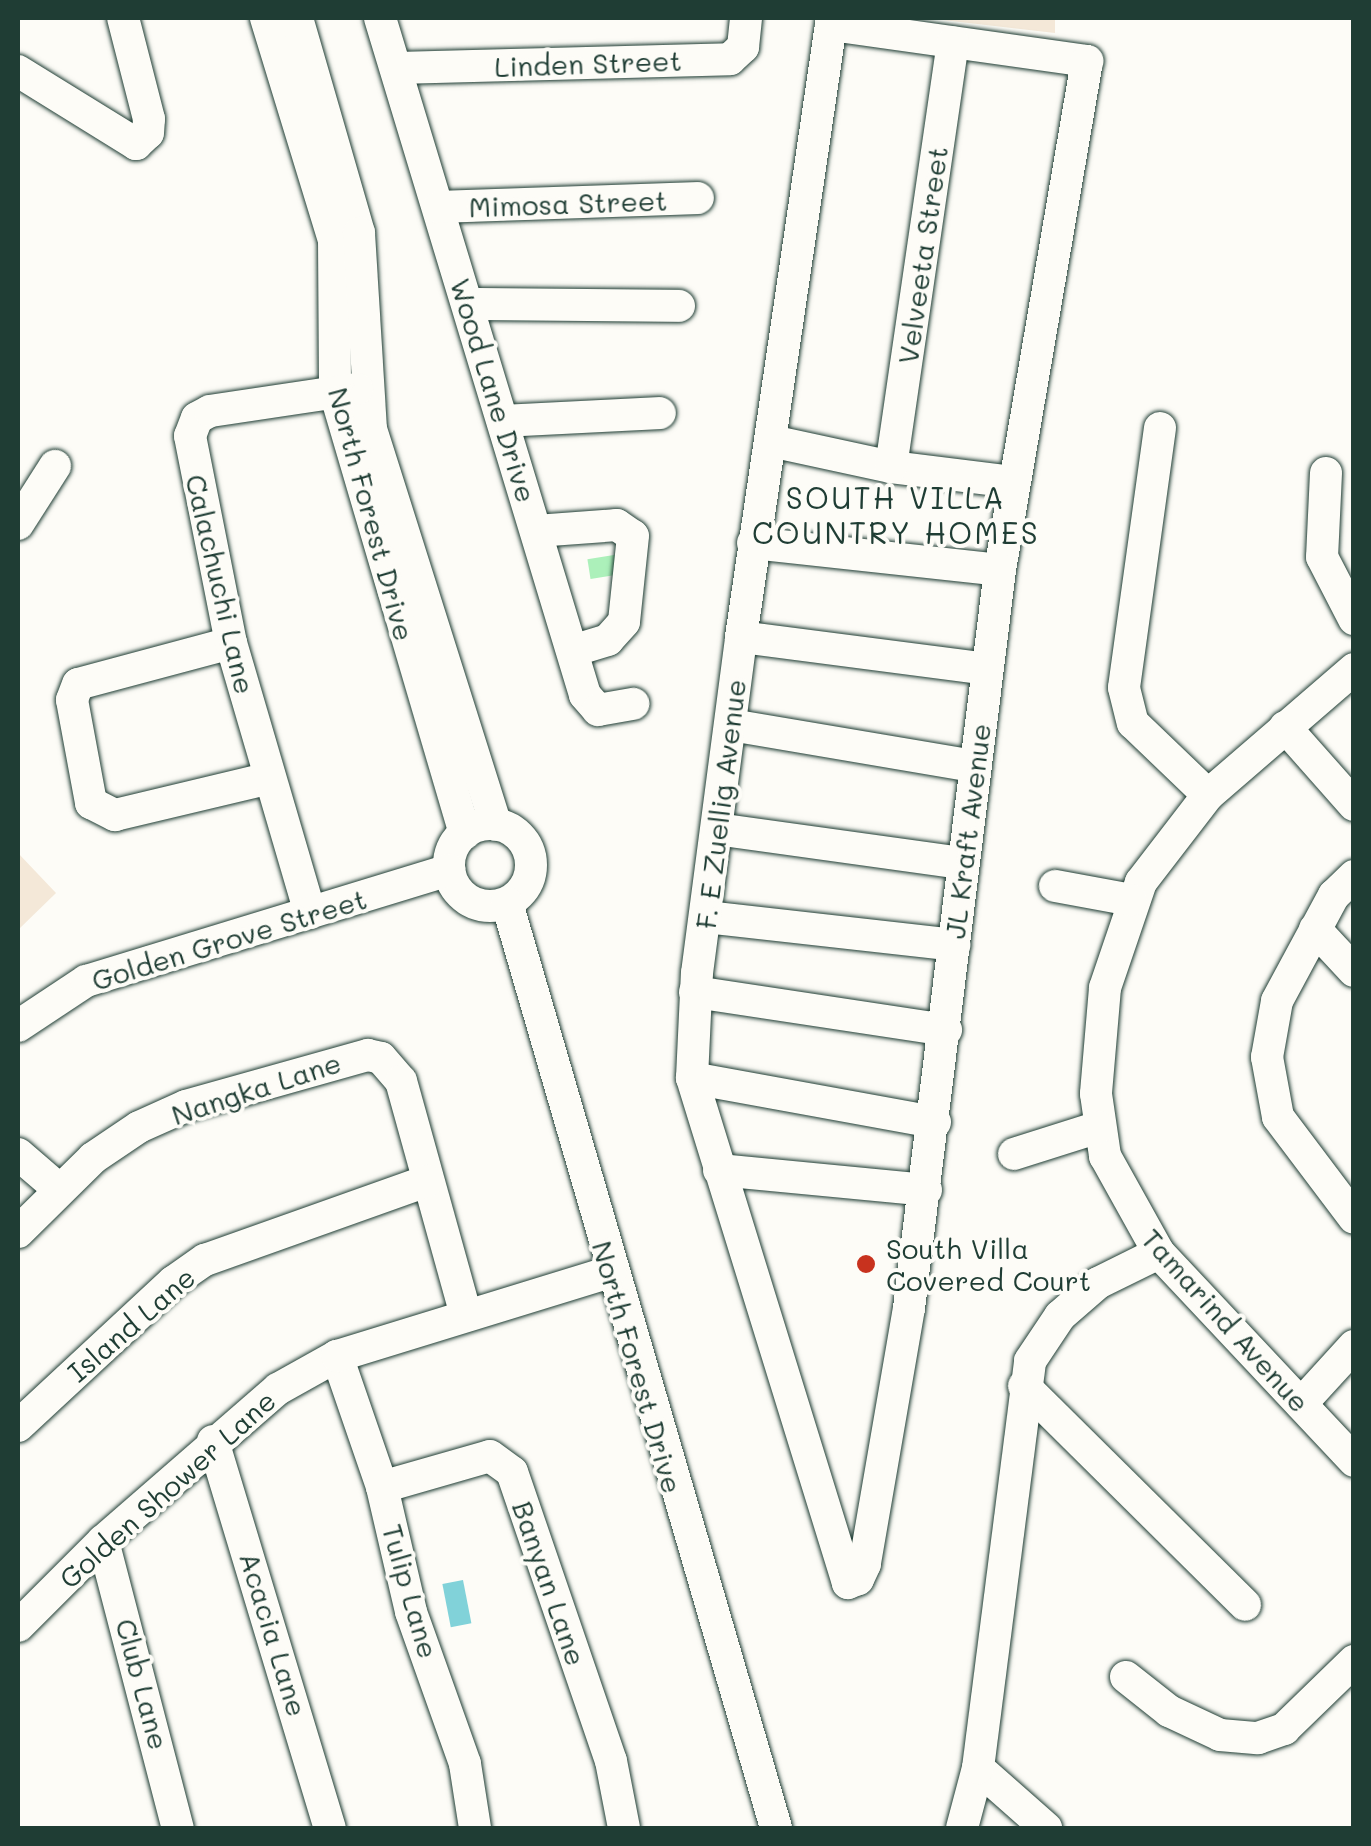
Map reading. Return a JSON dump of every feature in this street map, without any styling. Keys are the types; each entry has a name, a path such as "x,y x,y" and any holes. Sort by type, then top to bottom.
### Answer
{"street":[{"path":"18,71 136,144 148,133 149,120 124,18"},
{"name":"North Forest Drive","path":"266,18 299,76 359,233 349,390 370,429 480,829"},
{"name":"North Forest Drive","path":"296,18 299,76"},
{"name":"Linden Street","path":"398,68 730,59 744,47 746,18"},
{"path":"843,22 953,42"},
{"name":"F. E Zuellig Avenue","path":"841,1574 692,1078 696,992 753,544 843,22"},
{"name":"Wood Lane Drive","path":"386,23 572,652 593,707 633,704"},
{"name":"JL Kraft Avenue","path":"841,1574 853,1583 864,1564 926,1190 973,766 1000,570 1087,62 953,42"},
{"name":"Velveeta Street","path":"891,467 953,42"},
{"name":"Mimosa Street","path":"439,207 698,198"},
{"path":"468,304 680,306"},
{"name":"Calachuchi Lane","path":"310,913 232,643 188,449 192,427 210,412 349,390"},
{"path":"503,421 660,413"},
{"path":"1160,428 1124,688 1133,723 1208,795"},
{"path":"771,441 891,467 1014,482"},
{"path":"18,524 55,466"},
{"path":"1326,473 1322,557 1354,619"},
{"path":"536,531 617,525 633,536 624,622 608,640 572,652"},
{"path":"753,544 1000,570"},
{"path":"740,636 987,669"},
{"path":"232,643 78,684 72,700 91,803 115,815 270,778"},
{"name":"Tamarind Avenue","path":"1354,668 1208,795 1131,900 1102,1004 1096,1051 1099,1127 1119,1189 1160,1254 1354,1462"},
{"path":"731,724 973,766"},
{"path":"1285,727 1354,805"},
{"path":"480,829 520,837 531,860 526,886 506,903 470,901 450,870 454,846 480,829"},
{"path":"716,829 963,863"},
{"name":"Golden Grove Street","path":"18,1026 86,982 450,870"},
{"path":"1354,876 1315,930 1277,1001 1267,1057 1278,1117 1354,1218"},
{"path":"1055,886 1131,900"},
{"name":"North Forest Drive","path":"506,903 610,1272 776,1828"},
{"path":"706,917 954,945"},
{"path":"1315,930 1354,970"},
{"path":"696,992 946,1030"},
{"name":"Nangka Lane","path":"18,1232 93,1158 186,1106 368,1055 381,1058 401,1081 466,1315"},
{"path":"692,1078 935,1122"},
{"path":"1014,1154 1099,1127"},
{"path":"18,1154 60,1190"},
{"path":"720,1170 926,1190"},
{"name":"Island Lane","path":"18,1426 172,1282 205,1260 427,1181"},
{"path":"962,1828 978,1768 1030,1361 1060,1316 1098,1283 1160,1254"},
{"name":"Golden Shower Lane","path":"18,1626 104,1540 213,1441 278,1389 338,1356 610,1272"},
{"path":"1301,1404 1354,1346"},
{"name":"Tulip Lane","path":"338,1356 382,1486 411,1612 465,1764 474,1828"},
{"path":"1024,1386 1245,1605"},
{"name":"Acacia Lane","path":"213,1441 330,1828"},
{"name":"Banyan Lane","path":"382,1486 490,1456 512,1472 615,1775 624,1828"},
{"name":"Club Lane","path":"104,1540 178,1828"},
{"path":"1126,1678 1170,1710 1220,1735 1258,1738 1284,1729 1354,1661"},
{"path":"978,1768 1046,1828"}],"shaded area":[{"path":"926,18 1055,18 1055,33"},
{"path":"18,853 56,893 18,930"}],"green space":[{"path":"620,554 623,574 591,579 587,559"}],"water":[{"path":"463,1580 471,1623 451,1627 442,1584"}],"place":[{"name":"South Villa Covered Court","path":"866,1264"}],"district":[{"name":"SOUTH VILLA COUNTRY HOMES","path":"896,514"}]}
